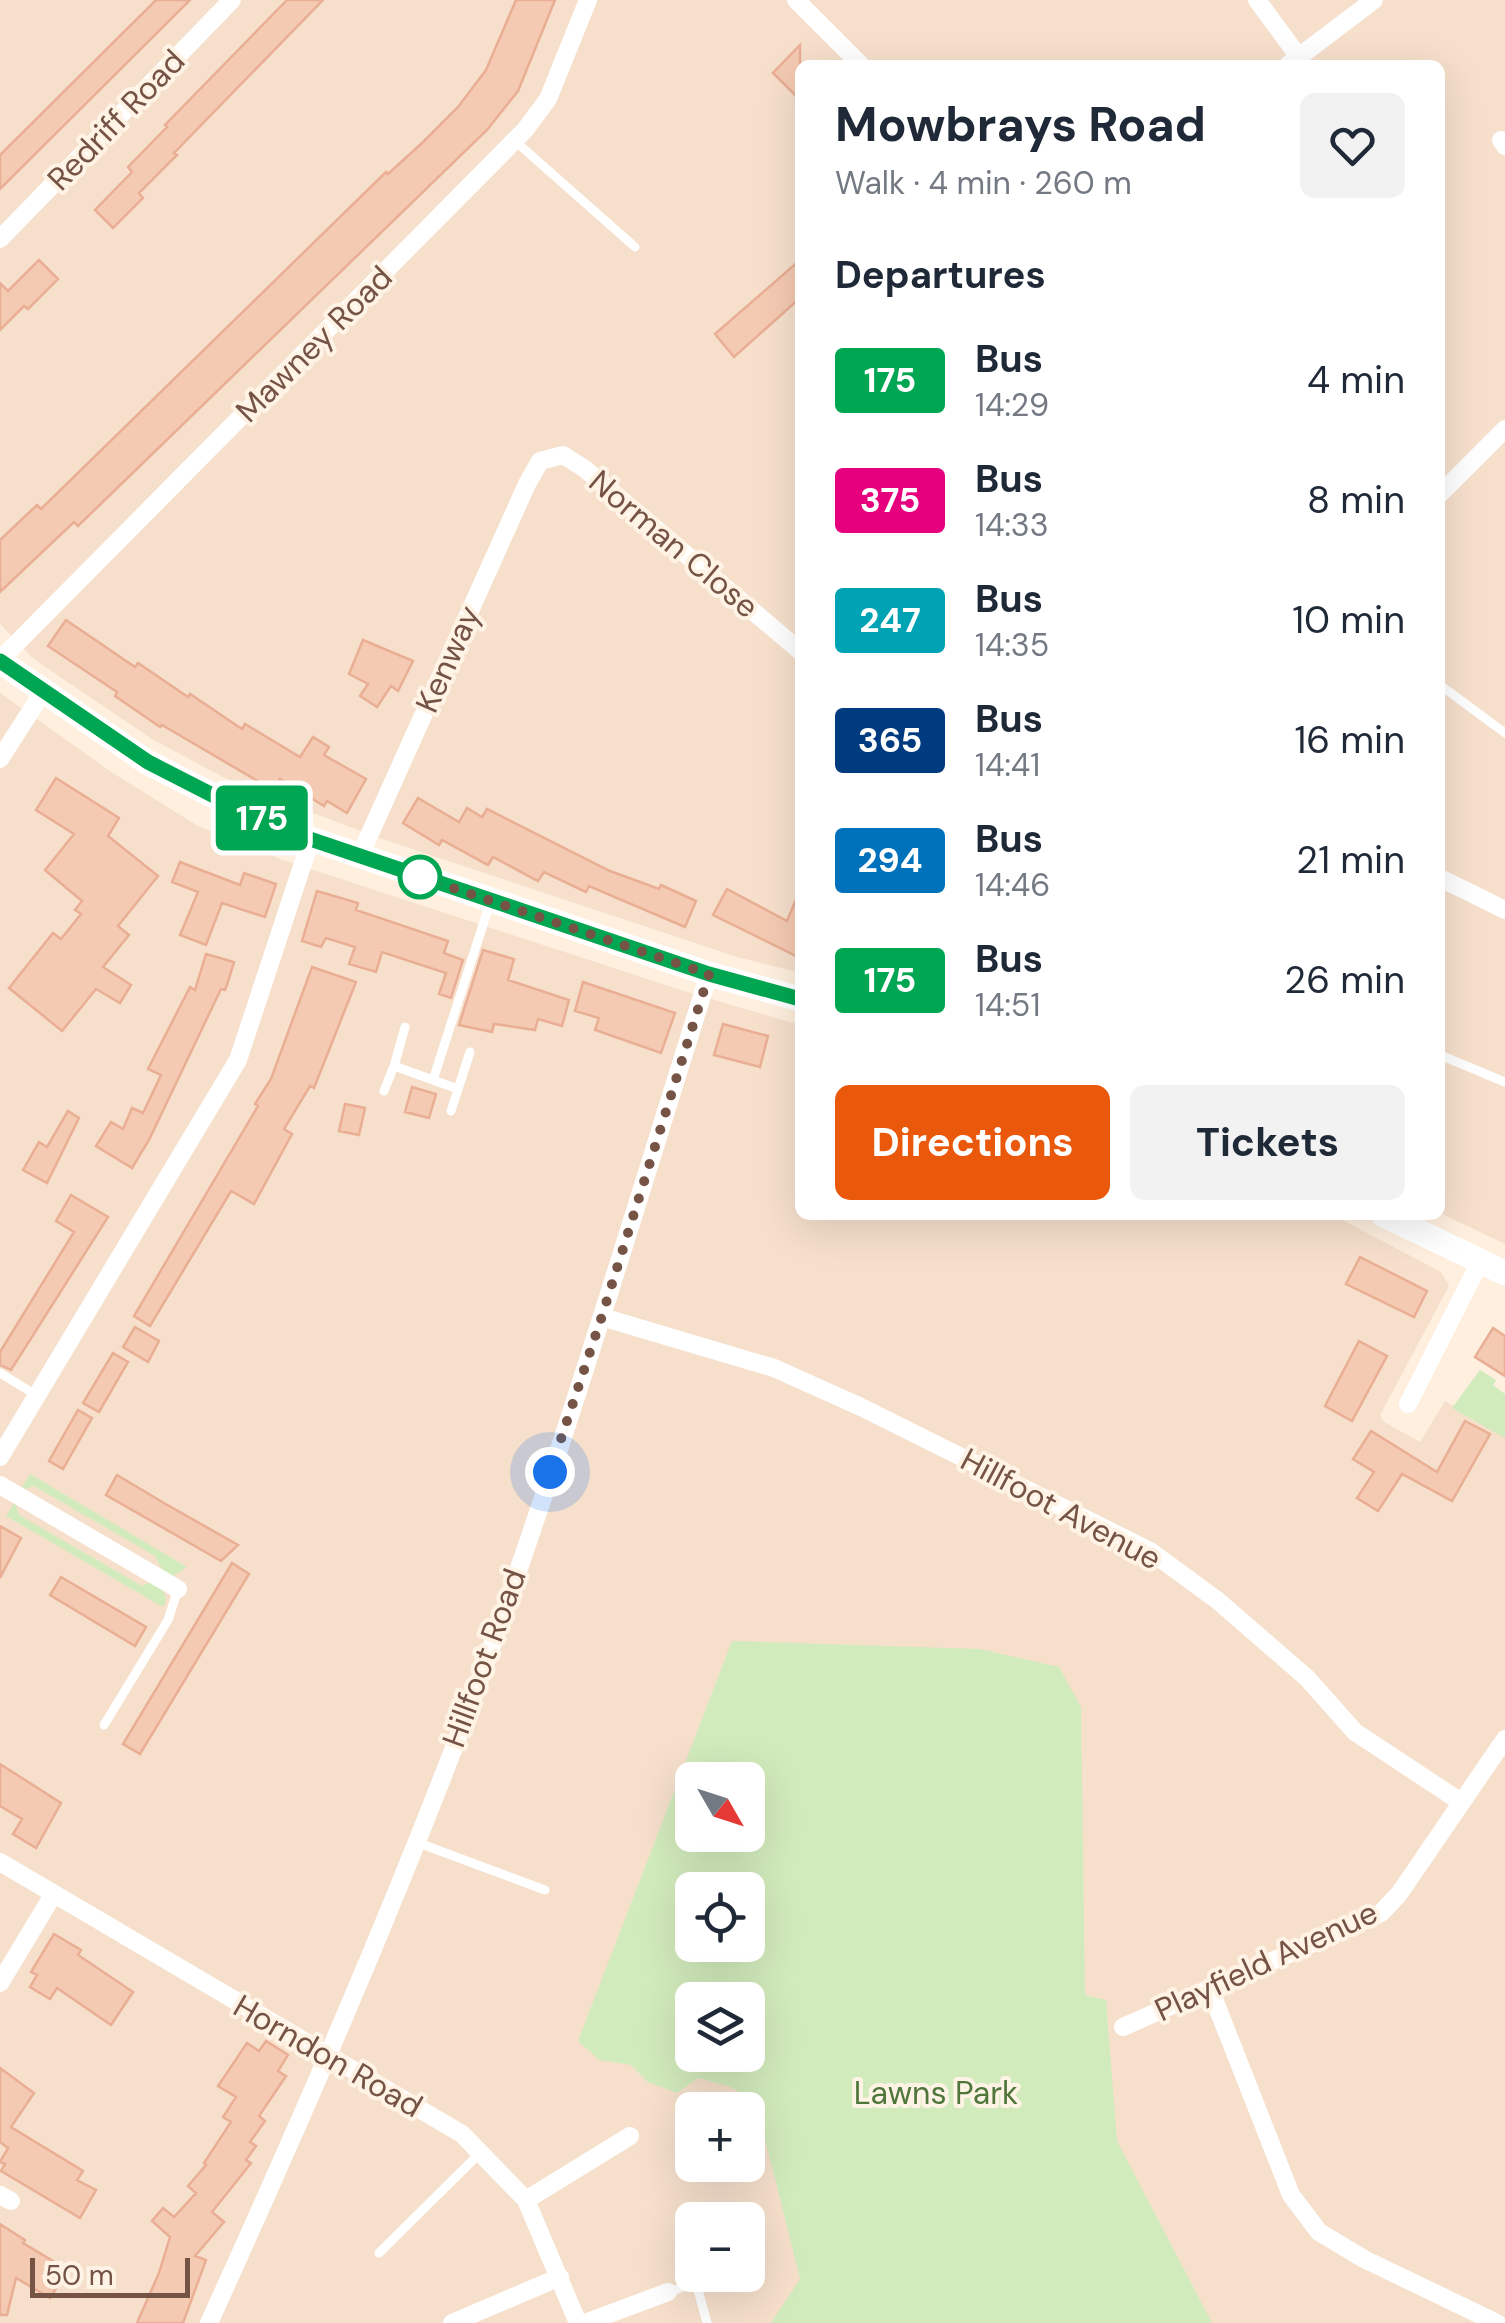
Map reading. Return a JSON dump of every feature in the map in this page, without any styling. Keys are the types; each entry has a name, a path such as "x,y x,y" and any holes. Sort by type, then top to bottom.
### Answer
{"main road":[{"path":"0,661 148,762 310,839 709,974 795,998"},
{"path":"1395,1220 1505,1273"}],"street":[{"name":"Redriff Road","path":"0,239 232,0"},
{"name":"Mawney Road","path":"0,661 515,141 548,99 588,0"},
{"path":"796,0 856,60"},
{"path":"1257,0 1293,60"},
{"path":"1295,60 1374,0"},
{"path":"1445,489 1505,429"},
{"name":"Norman Close","path":"540,461 563,455 586,468 795,647"},
{"name":"Kenway","path":"359,858 540,461"},
{"path":"0,759 44,692"},
{"path":"0,1458 238,1060 310,839"},
{"path":"1445,880 1505,910"},
{"name":"Hillfoot Road","path":"209,2323 329,2058 474,1694 602,1316 709,974"},
{"path":"1408,1404 1481,1260"},
{"name":"Hillfoot Avenue","path":"602,1316 774,1368 862,1407 1150,1551 1217,1600 1307,1678 1356,1732 1460,1802"},
{"path":"0,1485 178,1589"},
{"name":"Playfield Avenue","path":"1123,2028 1381,1913 1399,1894 1505,1739"},
{"name":"Horndon Road","path":"0,1862 462,2134 526,2200 582,2323"},
{"path":"0,1984 53,1895"},
{"path":"1210,1988 1290,2195 1318,2232 1364,2259 1497,2323"},
{"path":"526,2200 630,2136"},
{"path":"452,2323 560,2277"},
{"path":"582,2323 668,2292"}],"lane":[{"path":"515,141 634,247"},
{"path":"1445,690 1505,733"},
{"path":"432,1080 491,900"},
{"path":"384,1091 405,1027"},
{"path":"451,1111 470,1052"},
{"path":"1445,1057 1505,1082"},
{"path":"394,1066 458,1089"},
{"path":"0,1373 36,1395"},
{"path":"104,1725 168,1620 178,1589"},
{"path":"416,1842 545,1890"},
{"path":"379,2252 480,2153"},
{"path":"668,2292 675,2288"},
{"path":"698,2292 707,2323"}],"shaded area":[{"path":"0,0 1505,0 1505,1244 1445,1215 1445,60 795,60 795,972 737,957 385,840 238,785 152,739 35,660 0,624"},
{"path":"0,693 113,773 198,826 283,860 795,1024 795,1220 1342,1220 1441,1272 1449,1286 1380,1415 1384,1422 1420,1442 1445,1401 1505,1438 1505,2323 0,2323"}],"green space":[{"path":"1480,1370 1496,1380 1493,1385 1505,1394 1505,1438 1452,1408"},
{"path":"30,1474 187,1567 173,1576 163,1571 155,1556 34,1486 22,1487"},
{"path":"15,1502 19,1515 142,1586 153,1581 165,1596 163,1607 6,1516"},
{"name":"Lawns Park","path":"732,1641 980,1649 1059,1667 1081,1707 1085,1995 1106,2000 1117,2141 1212,2323 771,2323 800,2279 765,2139 765,2092 739,2092 698,2078 675,2092 648,2082 631,2065 599,2060 578,2041 675,1789 675,1852 765,1852 765,1762 685,1762"}],"building":[{"path":"156,0 190,0 0,189 0,155"},
{"path":"287,0 323,0 174,153 177,155 139,193 143,198 113,228 95,210 132,172 128,167 165,125"},
{"path":"516,0 555,0 518,91 487,130 78,526 74,522 0,592 0,540 37,505 41,509 386,172 458,107 486,70"},
{"path":"800,45 800,60 795,60 795,95 773,73"},
{"path":"39,260 58,279 0,330 0,283 8,291"},
{"path":"795,264 795,302 734,357 715,334"},
{"path":"66,620 135,667 138,663 242,729 245,724 300,757 313,737 329,747 324,755 366,779 347,813 327,801 324,806 280,779 273,790 160,727 115,696 117,692 48,646"},
{"path":"363,640 413,661 398,691 391,686 377,707 360,696 368,684 349,674"},
{"path":"56,778 119,818 108,836 158,876 118,926 129,935 103,967 131,985 120,1003 96,989 62,1031 9,988 53,933 61,939 81,914 75,910 82,901 45,870 74,834 36,810"},
{"path":"418,798 459,822 467,808 482,817 487,809 610,871 659,889 661,885 696,901 685,927 589,886 586,892 544,872 538,881 493,857 488,865 442,840 439,845 403,823"},
{"path":"180,862 240,885 244,873 276,884 265,917 222,903 206,945 180,935 198,892 172,882"},
{"path":"727,889 787,921 795,902 795,956 713,915"},
{"path":"317,891 358,903 356,910 448,941 444,953 463,960 451,998 439,994 446,973 382,952 376,972 349,964 355,947 326,938 321,947 302,941"},
{"path":"483,950 514,959 508,980 569,1000 562,1026 538,1019 535,1030 494,1024 492,1032 459,1025"},
{"path":"206,954 234,962 227,985 225,990 221,989 132,1168 96,1146 111,1122 123,1129 132,1108 143,1113 161,1075 148,1069 190,987 195,990"},
{"path":"312,967 356,982 314,1088 310,1086 284,1129 292,1134 254,1204 231,1191 150,1326 134,1316 258,1106 255,1104 271,1079"},
{"path":"583,982 675,1013 661,1053 595,1030 599,1018 575,1011"},
{"path":"723,1024 768,1036 760,1067 714,1055"},
{"path":"412,1087 436,1094 429,1118 405,1112"},
{"path":"345,1104 365,1108 359,1135 339,1131"},
{"path":"68,1111 79,1118 47,1183 23,1170 39,1142 47,1147"},
{"path":"71,1195 108,1217 11,1370 0,1365 0,1352 74,1232 56,1221"},
{"path":"1360,1257 1427,1291 1414,1317 1346,1284"},
{"path":"135,1327 159,1341 148,1362 123,1347"},
{"path":"1493,1328 1505,1336 1505,1376 1475,1357"},
{"path":"1359,1341 1387,1356 1352,1421 1325,1406"},
{"path":"113,1353 128,1362 99,1412 83,1403"},
{"path":"78,1410 92,1418 63,1469 49,1461"},
{"path":"1465,1421 1490,1434 1452,1501 1402,1474 1378,1511 1357,1498 1374,1472 1353,1459 1371,1431 1437,1472"},
{"path":"117,1475 238,1545 221,1561 106,1495"},
{"path":"0,1526 21,1538 0,1578"},
{"path":"232,1563 249,1574 140,1754 123,1744"},
{"path":"61,1577 146,1627 135,1646 50,1595"},
{"path":"0,1764 61,1803 36,1848 13,1834 22,1819 0,1806"},
{"path":"54,1934 81,1950 78,1955 133,1992 111,2025 57,1988 50,1999 30,1987 37,1975 31,1972"},
{"path":"266,2041 288,2055 278,2071 286,2076 259,2116 265,2121 250,2142 256,2146 246,2160 251,2163 212,2212 224,2222 195,2256 206,2260 183,2323 137,2323 170,2237 152,2221 163,2208 174,2217 196,2193 188,2186 206,2165 231,2122 223,2117 236,2097 218,2086 247,2043 259,2051"},
{"path":"0,2068 34,2093 11,2127 83,2171 77,2180 96,2190 80,2218 1,2171 5,2164 0,2162 8,2148 0,2142"},
{"path":"0,2224 68,2270 50,2298 16,2278 7,2315 0,2315"}],"bus line":[{"name":"175","path":"0,661 148,762 310,839 709,974 795,998"}],"route":[{"path":"420,877 709,974 550,1472"}]}
